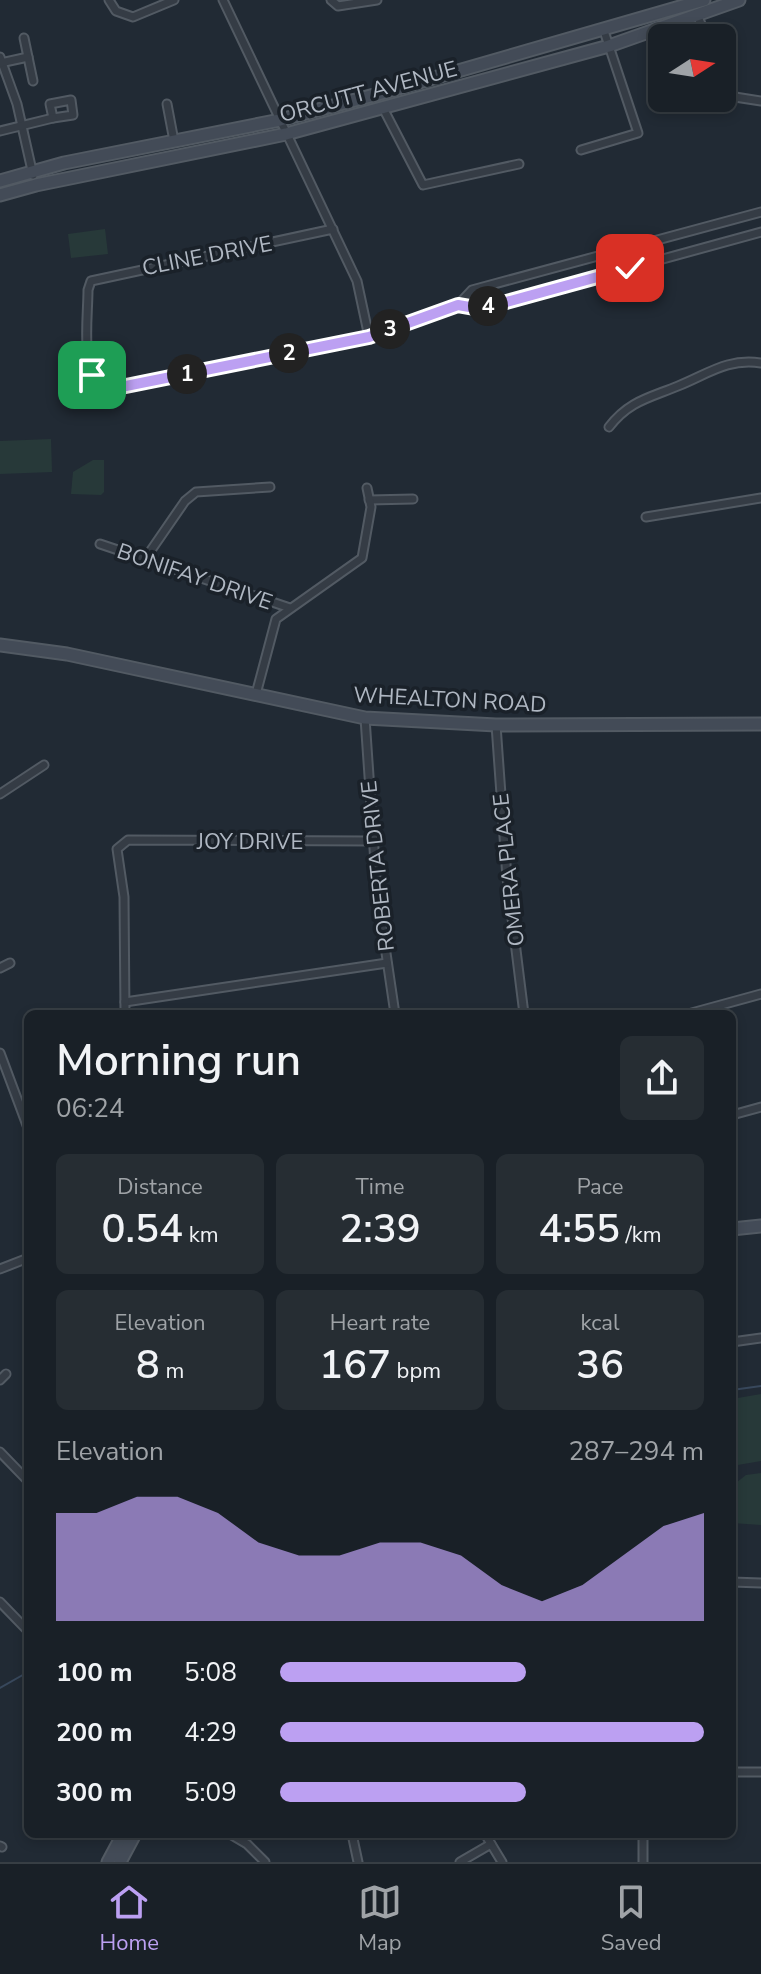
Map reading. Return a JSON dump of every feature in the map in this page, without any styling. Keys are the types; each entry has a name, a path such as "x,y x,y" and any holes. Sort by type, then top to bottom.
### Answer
{"main road":[{"name":"ORCUTT AVENUE","path":"0,181 32,171 280,120 604,31 704,0"},
{"name":"ORCUTT AVENUE","path":"0,195 286,134 609,46 739,0"},
{"name":"WHEALTON ROAD","path":"0,645 67,654 365,718 496,725 761,724"},
{"path":"736,1229 761,1226"},
{"path":"108,1862 121,1838"},
{"path":"120,1862 133,1838"}],"street":[{"path":"109,0 116,11 133,17 174,0"},
{"path":"223,0 357,281 369,337 458,305 472,290 761,212"},
{"path":"331,0 338,6 352,7 377,0"},
{"path":"698,17 701,24"},
{"path":"581,150 638,133 604,31"},
{"path":"24,38 33,81"},
{"path":"28,57 1,61 22,125 36,185"},
{"path":"736,97 761,101"},
{"path":"167,104 174,141"},
{"path":"383,108 423,185 519,164"},
{"path":"0,131 53,118"},
{"name":"CLINE DRIVE","path":"333,229 102,276 91,281 88,290 92,375 102,389 119,388 369,337"},
{"path":"458,305 481,309 761,232"},
{"path":"625,249 630,268"},
{"path":"609,427 621,411 637,400 678,386 715,366 732,362 761,363"},
{"path":"145,559 185,501 196,492 270,487"},
{"path":"256,694 271,626 290,608 362,558 367,546 367,488"},
{"path":"646,517 761,498"},
{"path":"369,500 413,499"},
{"name":"BONIFAY DRIVE","path":"100,544 290,608"},
{"name":"ROBERTA DRIVE","path":"365,718 372,841 394,1010"},
{"name":"OMERA PLACE","path":"496,725 507,878 524,1010"},
{"path":"0,794 44,765"},
{"name":"JOY DRIVE","path":"125,1002 124,897 117,849 128,840 372,841"},
{"path":"0,968 10,963"},
{"path":"125,1010 125,1002 387,963"},
{"path":"703,1010 761,994"},
{"path":"0,1053 24,1117"},
{"path":"736,1114 761,1107"},
{"path":"0,1269 24,1260"},
{"path":"736,1341 761,1338"},
{"path":"0,1452 24,1477"},
{"path":"736,1582 761,1583"},
{"path":"0,1602 24,1627"},
{"path":"736,1772 761,1772"},
{"path":"237,1838 265,1862"},
{"path":"353,1838 358,1862"},
{"path":"487,1838 502,1862"},
{"path":"643,1838 643,1862"},
{"path":"460,1862 491,1844"}],"shaded area":[{"path":"105,229 108,254 71,258 68,234"},
{"path":"51,439 52,472 0,474 0,441"},
{"path":"93,460 104,460 104,492 101,495 71,494 73,472"},
{"path":"761,1394 761,1461 736,1465 736,1398"},
{"path":"761,1473 761,1525 736,1523 736,1483 746,1475"}],"waterway":[{"path":"736,1389 761,1386"},
{"path":"0,1688 24,1674"}],"route":[{"path":"92,375 102,389 111,389 369,337 438,310 458,305 481,309 630,268"}]}
